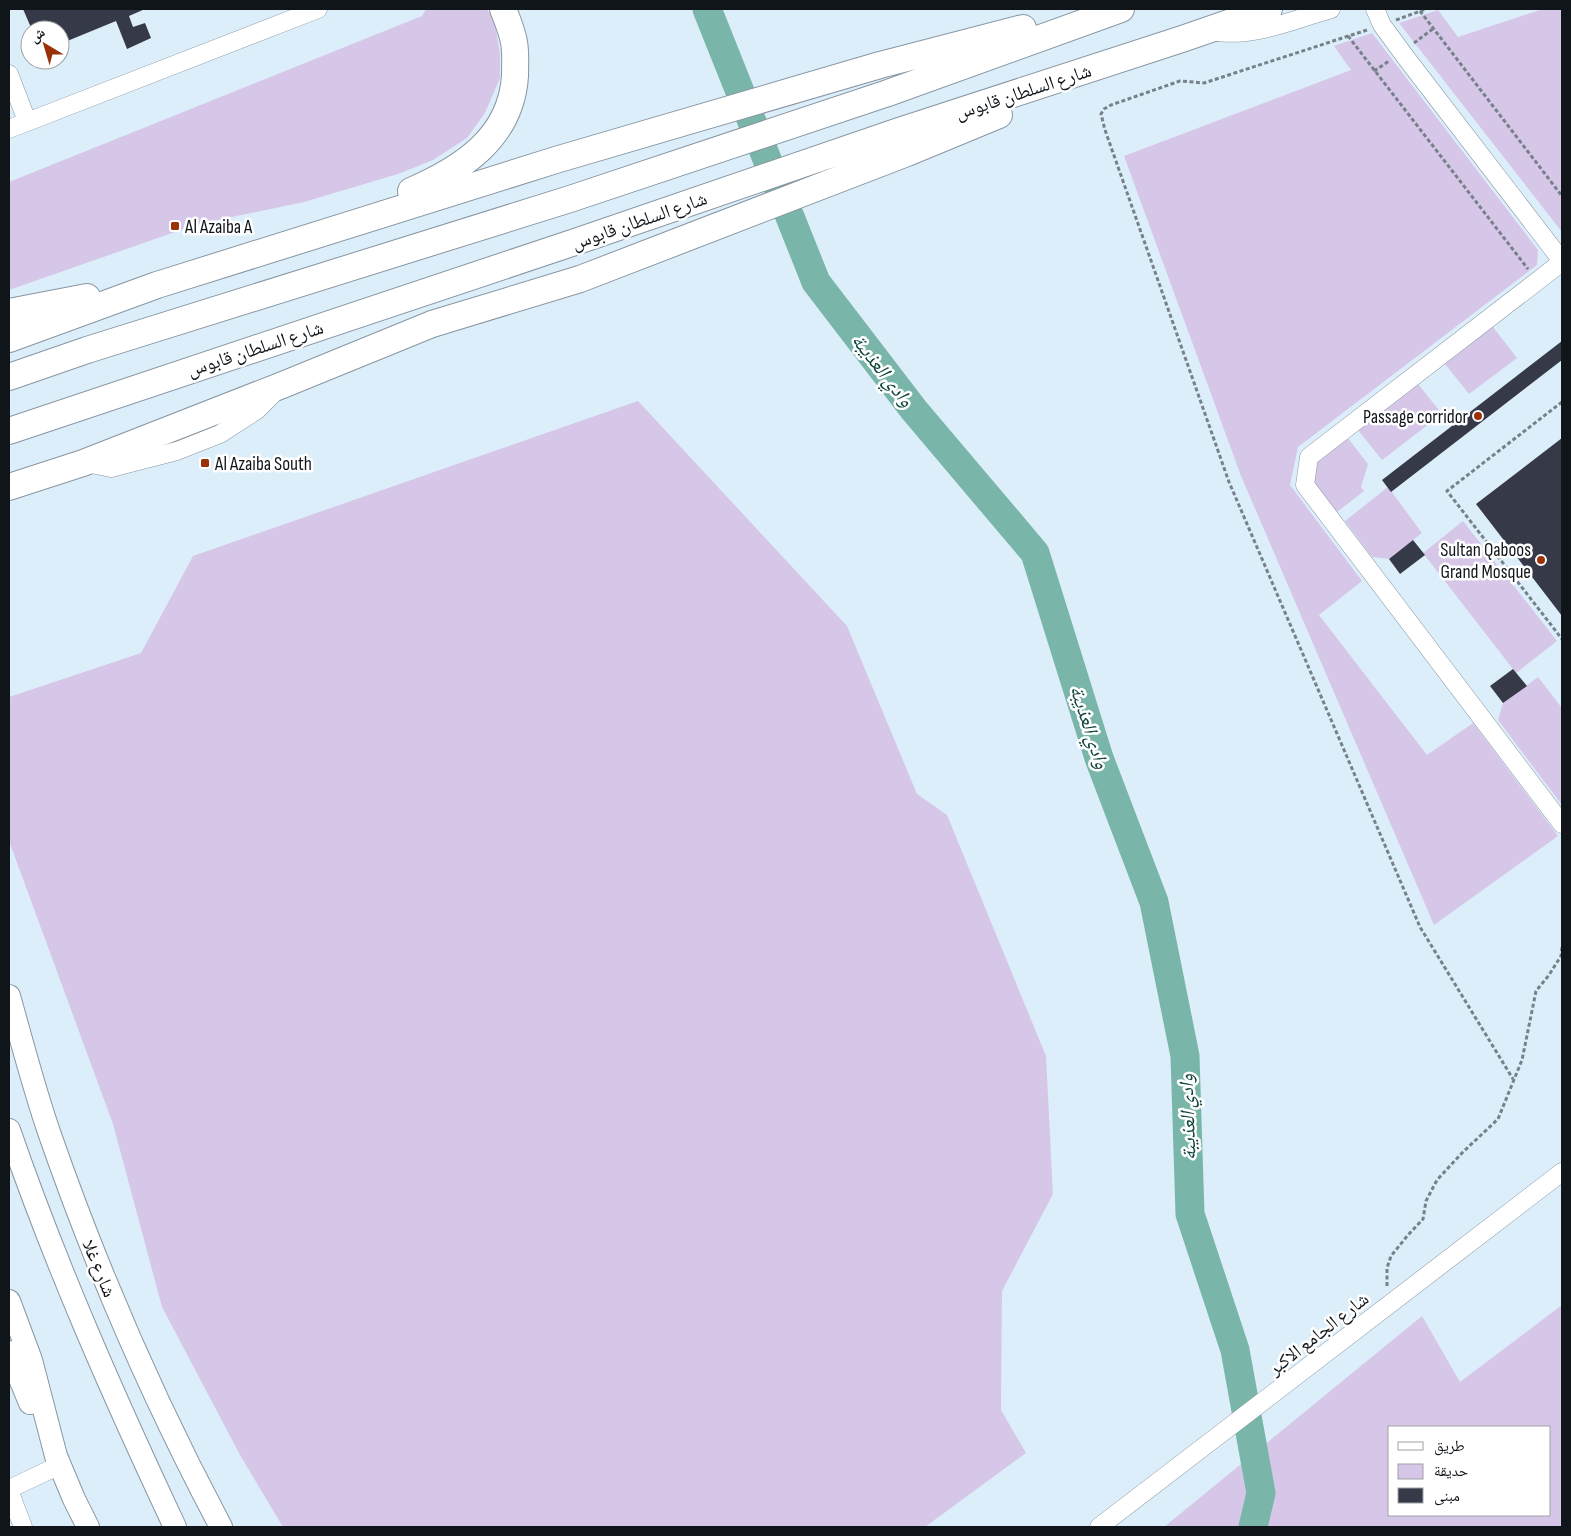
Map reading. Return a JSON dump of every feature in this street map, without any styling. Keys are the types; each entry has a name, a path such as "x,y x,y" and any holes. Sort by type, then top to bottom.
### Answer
{"highway":[{"path":"293,242 436,180 466,162 487,143 503,122 514,92 514,42 503,9"},
{"path":"9,339 157,285 559,159 880,65 1099,9"},
{"path":"9,377 87,350 570,200 888,93 1121,9"},
{"path":"9,488 83,463 432,324 580,279 903,142 1269,9"},
{"name":"شارع السلطان قابوس","path":"9,431 575,242 903,142"},
{"path":"9,312 157,285"},
{"path":"9,472 43,459 118,439 160,432"},
{"path":"9,499 49,475"}],"main road":[{"name":"شارع غلا","path":"9,996 49,1132 92,1249 153,1392 221,1527"},
{"name":"شارع غلا","path":"9,1130 26,1181 102,1369 175,1527"},
{"path":"9,1304 15,1326 31,1360 58,1460"},
{"path":"11,1359 40,1427 58,1460 88,1527"}],"street":[{"path":"9,129 318,9"},
{"path":"1194,35 1262,29 1331,9"},
{"path":"1378,17 1562,262 1309,457 1305,485 1562,824"},
{"path":"9,74 27,121"},
{"path":"83,463 112,468 177,451 220,434 257,410 280,386"},
{"name":"شارع الجامع الاكبر","path":"1099,1527 1562,1172"},
{"path":"23,1527 9,1490 58,1460"}],"path":[{"path":"1426,9 1378,17 1348,36 1204,83 1180,81 1111,105 1104,109 1101,114 1226,472 1256,545 1420,927 1513,1079"},
{"path":"1420,11 1562,196"},
{"path":"1348,36 1537,281"},
{"path":"1562,402 1447,491 1562,639"},
{"path":"1388,1306 1387,1268 1391,1256 1408,1234 1423,1219 1426,1201 1436,1180 1498,1119 1522,1060 1536,990 1561,956 1562,947"}],"green space":[{"path":"426,9 487,9 495,24 500,54 500,78 485,113 467,138 433,160 398,174 304,202 198,224 9,290 9,182 422,16"},
{"path":"1543,9 1562,9 1562,232 1399,23 1438,10 1458,37"},
{"path":"1372,33 1538,250 1537,265 1298,447 1290,485 1362,581 1319,615 1427,755 1473,723 1558,836 1434,925 1241,476 1124,156 1351,70 1334,46"},
{"path":"1493,327 1517,358 1469,394 1445,364"},
{"path":"1418,384 1442,414 1382,460 1358,430"},
{"path":"638,401 847,626 917,794 947,815 1046,1056 1053,1194 1002,1291 1001,1410 1026,1453 925,1527 283,1527 240,1455 162,1307 113,1124 9,841 9,697 141,653 193,556"},
{"path":"1347,437 1368,464 1361,487 1364,491 1337,512 1312,480 1316,461"},
{"path":"1388,487 1422,533 1389,559 1372,557 1345,521"},
{"path":"1463,521 1557,641 1516,673 1423,553"},
{"path":"1538,677 1562,708 1562,805 1498,720 1503,703"},
{"path":"1562,1305 1562,1527 1164,1527 1422,1316 1460,1382"}],"building":[{"path":"23,9 145,9 129,16 133,27 145,23 151,38 127,49 116,21 70,40 70,20 28,20"},
{"name":"Passage corridor","path":"1562,341 1562,360 1391,492 1382,480"},
{"name":"Sultan Qaboos Grand Mosque","path":"1562,438 1562,616 1476,504"},
{"path":"1413,540 1425,555 1400,574 1389,559"},
{"path":"1513,669 1527,686 1503,703 1490,686"}],"waterway":[{"name":"وادي العذيبة","path":"707,9 816,282 914,410 1035,553 1099,758 1154,902 1185,1056 1190,1214 1235,1350 1261,1493 1253,1527"}],"place":[{"name":"Al Azaiba A","path":"175,226"},
{"name":"Passage corridor","path":"1478,416"},
{"name":"Al Azaiba South","path":"205,463"},
{"name":"Sultan Qaboos Grand Mosque","path":"1541,560"}]}
